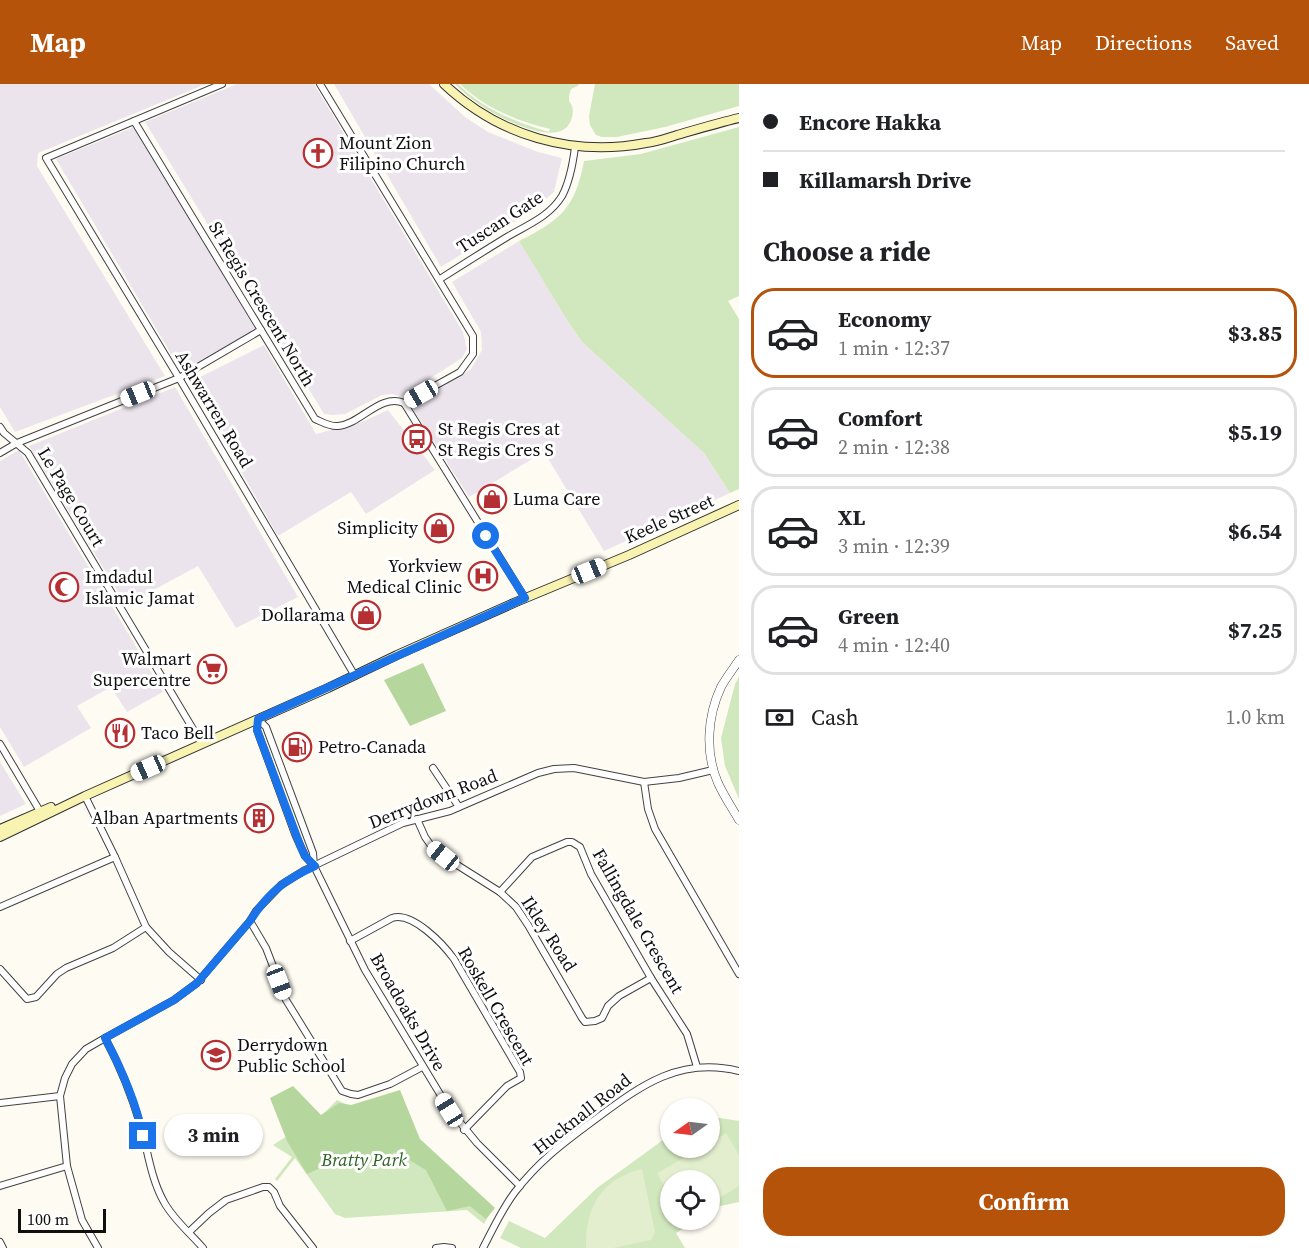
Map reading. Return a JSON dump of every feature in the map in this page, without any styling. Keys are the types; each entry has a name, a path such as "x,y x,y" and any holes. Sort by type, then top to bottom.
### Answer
{"main road":[{"path":"444,84 460,99 507,127 575,147 622,147 648,143 739,117"},
{"name":"Keele Street","path":"0,829 85,796 525,598 629,555 739,505"},
{"name":"Keele Street","path":"0,837 42,814"}],"street":[{"path":"134,121 222,84"},
{"name":"St Regis Crescent North","path":"134,121 315,419 338,426 351,422 390,401 404,403 460,372 473,354 473,336 320,84"},
{"name":"Ashwarren Road","path":"134,121 46,158 355,676"},
{"name":"Tuscan Gate","path":"440,279 550,211 567,185 575,147"},
{"path":"0,453 17,443 179,378 261,330"},
{"path":"404,403 525,598"},
{"name":"Le Page Court","path":"0,427 28,453 202,744"},
{"path":"739,660 722,687 712,714 710,730 713,770 739,820"},
{"name":"Broadoaks Drive","path":"258,719 267,728 313,853 315,866 365,970 449,1110 464,1130 520,1186"},
{"name":"Broadoaks Drive","path":"258,719 257,730 296,834 305,856 315,866"},
{"path":"0,744 42,814"},
{"path":"272,771 281,767"},
{"path":"434,768 459,807"},
{"name":"Derrydown Road","path":"98,1248 82,1220 67,1166 60,1096 72,1064 86,1049 174,1000 201,980 256,911 281,885 403,823 443,813 538,773 574,768 644,782 679,778 713,770"},
{"path":"644,782 648,809 655,829 739,974"},
{"path":"281,794 290,790"},
{"path":"85,796 147,927 169,952 201,980"},
{"name":"Ikley Road","path":"417,819 432,847 500,892 516,907 585,1022 602,1018 608,1006 619,996 651,978"},
{"path":"296,834 304,831"},
{"name":"Fallingdale Crescent","path":"500,892 532,857 567,842 580,847 591,874 651,978 687,1034 697,1067"},
{"path":"0,907 115,857"},
{"name":"Roskell Crescent","path":"350,941 392,918 406,917 429,932 446,947 454,959 520,1072 521,1078 507,1086 464,1130"},
{"path":"250,921 266,948 286,1000 342,1091 358,1095 390,1084 422,1067"},
{"path":"0,969 27,999 36,997 57,974 66,968 113,948 147,927"},
{"path":"105,1038 142,1129 149,1162 165,1205 202,1248"},
{"name":"Hucknall Road","path":"483,1248 510,1198 548,1155 630,1093 662,1076 697,1067 714,1066 739,1071"},
{"path":"0,1103 60,1096"},
{"path":"0,1186 67,1166"},
{"path":"189,1232 208,1213 226,1200 269,1187 274,1192 277,1202 313,1248"},
{"path":"0,1242 3,1248"},
{"path":"436,1248 452,1248"}],"shaded area":[{"path":"0,84 206,84 38,153 37,166 165,376 15,432 0,407"},
{"path":"237,84 314,84 463,332 467,349 462,358 401,397 392,394 382,395 345,414 324,414 145,122"},
{"path":"334,84 429,84 465,117 488,132 538,152 562,158 554,192 533,210 441,267"},
{"path":"134,127 256,329 181,371 56,159"},
{"path":"519,241 582,342 704,453 730,493 604,551 544,452 469,497 411,406 471,369 482,350 481,332 452,282"},
{"path":"264,345 316,434 362,422 388,410 435,470 366,514 351,492 278,536 190,382"},
{"path":"175,387 298,597 236,628 198,566 126,605 29,446"},
{"path":"19,450 163,692 127,712 111,687 77,706 91,728 24,767 0,727 0,461"},
{"path":"0,762 26,804 0,816"}],"green space":[{"path":"455,84 500,114 549,132 550,129 514,118 491,107 460,84 579,84 571,89 569,101 573,110 569,124 562,131 551,133 525,128 499,116 477,103"},
{"path":"595,84 739,84 739,106 665,127 617,137 602,137 596,135 590,125 589,116"},
{"path":"739,127 739,296 728,301 739,319 739,489 730,493 704,453 582,342 519,241 546,226 564,211 576,190 584,161 641,154"},
{"path":"423,663 446,711 410,726 384,680"},
{"path":"739,677 739,799 725,766 721,738 735,684"},
{"path":"293,1086 321,1115 339,1103 351,1105 400,1090 420,1139 495,1208 486,1219 470,1206 447,1211 426,1170 396,1152 352,1168 347,1156 307,1174 287,1141 270,1098"},
{"name":"Bratty Park","path":"337,1100 414,1136 491,1211 484,1224 467,1210 345,1218 335,1214 295,1158 277,1181 275,1179 292,1157 273,1145 309,1122 317,1120"},
{"path":"720,1118 739,1121 739,1202 720,1206 720,1170 660,1170 660,1230 681,1230 676,1233 685,1248 521,1248 500,1238 509,1221 545,1238 597,1188 660,1142 660,1158 720,1158"},
{"path":"726,1133 739,1155 739,1186 720,1198 720,1170 662,1170 683,1158 720,1158 720,1137"},
{"path":"642,1169 655,1232 651,1240 613,1248 586,1248 589,1220 598,1197 616,1180"}],"place":[{"name":"Mount Zion Filipino Church","path":"318,153"},
{"name":"St Regis Cres at St Regis Cres S","path":"417,439"},
{"name":"Luma Care","path":"492,499"},
{"name":"Simplicity","path":"439,528"},
{"name":"Yorkview Medical Clinic","path":"483,576"},
{"name":"Imdadul Islamic Jamat","path":"64,587"},
{"name":"Dollarama","path":"366,615"},
{"name":"Walmart Supercentre","path":"212,669"},
{"name":"Taco Bell","path":"120,733"},
{"name":"Petro-Canada","path":"297,747"},
{"name":"Alban Apartments","path":"259,818"},
{"name":"Derrydown Public School","path":"216,1055"}],"route":[{"path":"143,1136 121,1072 105,1038 174,1000 201,980 275,890 289,879 315,866 305,856 296,834 257,730 258,719 525,598 486,536"}]}
